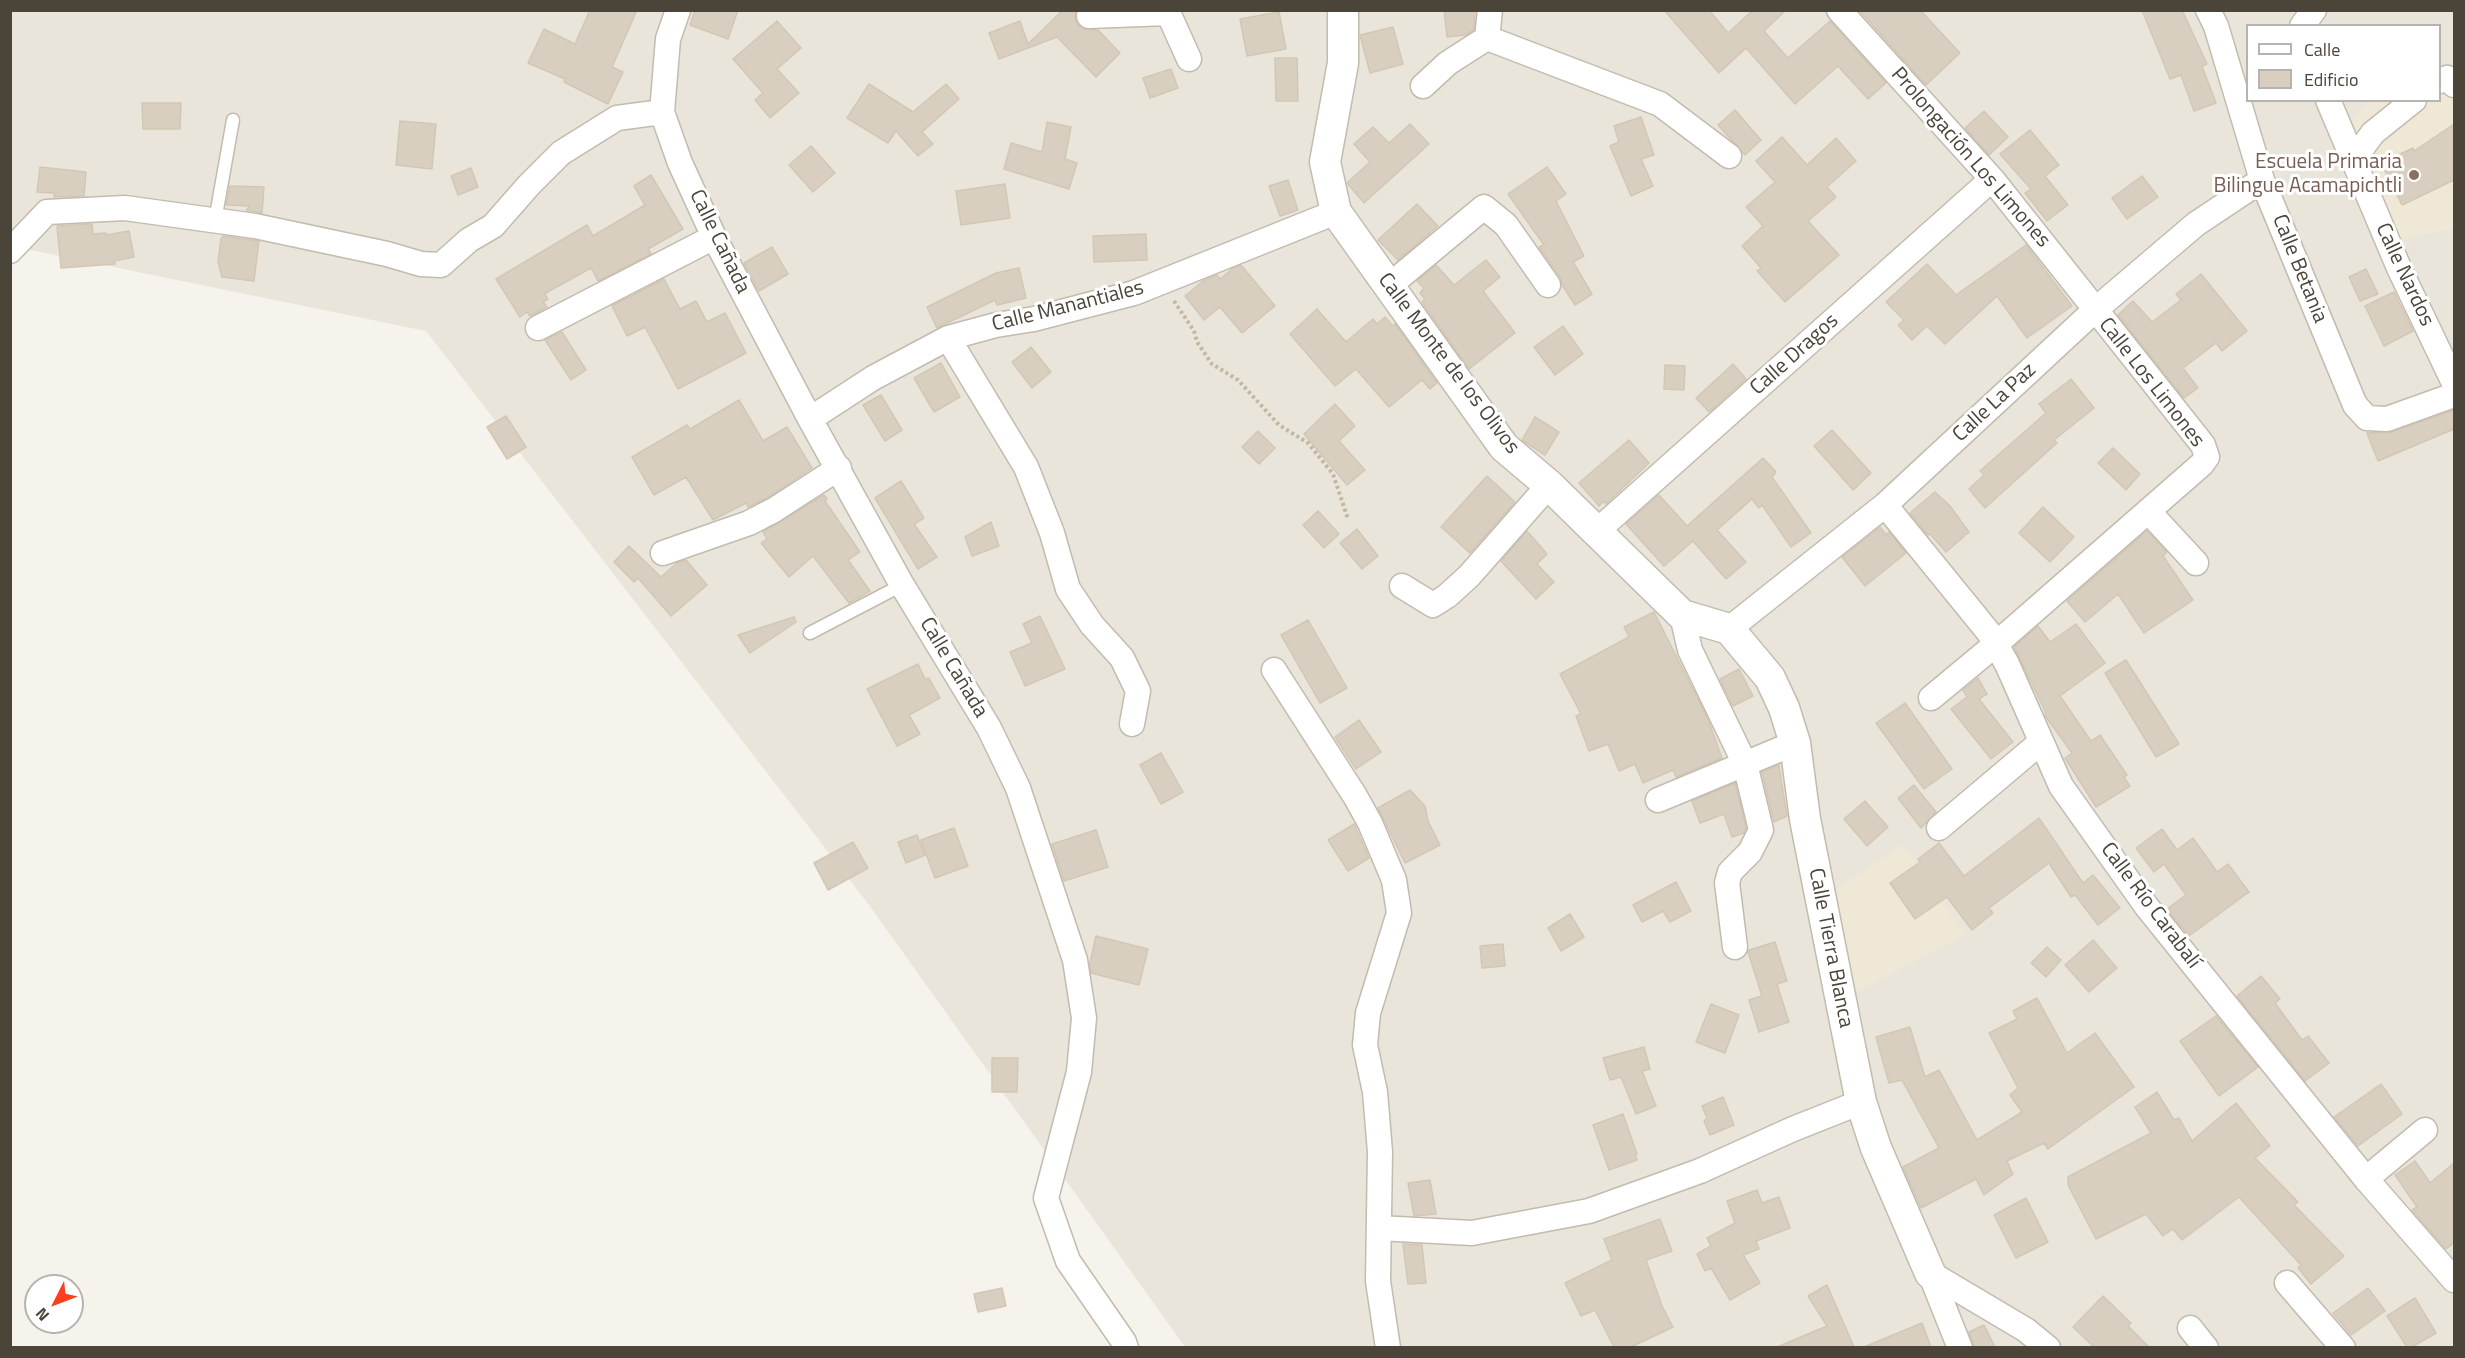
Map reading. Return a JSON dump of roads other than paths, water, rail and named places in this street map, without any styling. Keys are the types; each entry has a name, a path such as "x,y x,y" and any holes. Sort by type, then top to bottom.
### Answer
{"street":[{"name":"Calle Cañada","path":"678,10 668,39 662,112 680,164 714,237 810,419 902,585 989,728 1018,788 1075,960 1084,1018 1079,1072 1046,1198 1068,1261 1126,1347"},
{"name":"Calle Monte de los Olivos","path":"1343,10 1343,63 1324,162 1336,212 1504,447 1549,485 1682,615 1729,629"},
{"path":"1487,38 1490,10"},
{"name":"Prolongación Los Limones","path":"1839,10 1992,179 2095,310"},
{"name":"Calle Betania","path":"2208,10 2216,26 2262,180 2355,405 2367,418 2386,419 2454,395"},
{"path":"2304,24 2314,10"},
{"path":"1089,16 1168,12 1189,59"},
{"path":"1423,86 1448,63 1487,38"},
{"path":"1487,38 1660,104 1729,156"},
{"name":"Calle Nardos","path":"2329,102 2399,268 2454,383"},
{"path":"2353,160 2373,133 2412,102"},
{"path":"10,251 47,212 125,207 255,226 387,254 421,264 441,265 469,240 493,226 561,153 617,118 662,112"},
{"name":"Calle Dragos","path":"1597,531 1992,179"},
{"name":"Calle La Paz","path":"1729,629 1885,505 2095,310 2196,224 2262,180"},
{"path":"1390,285 1484,207 1506,225 1548,285"},
{"name":"Calle Manantiales","path":"810,419 873,378 948,338 1096,304 1157,284 1336,212"},
{"path":"538,328 714,237"},
{"name":"Calle Los Limones","path":"2095,310 2203,445 2207,457 2148,511"},
{"path":"948,338 1026,467 1052,533 1068,589 1092,626 1122,658 1138,691 1132,724"},
{"path":"663,554 749,523 774,510 838,468"},
{"path":"1402,586 1433,605 1447,596 1469,576 1549,485"},
{"name":"Calle Río Carabalí","path":"1885,505 1996,644 2061,786 2147,907 2366,1179 2453,1275"},
{"path":"1931,698 2148,511 2196,563"},
{"path":"1682,615 1690,650 1745,764 1761,830 1750,852 1730,872 1727,883 1735,947"},
{"name":"Calle Tierra Blanca","path":"1729,629 1770,678 1784,708 1795,743 1805,819 1861,1102 1876,1148 1960,1347"},
{"path":"1274,670 1370,823 1394,880 1400,913 1368,1013 1365,1045 1375,1092 1380,1152 1378,1281 1388,1347"},
{"path":"1939,828 2041,742"},
{"path":"1658,800 1795,743"},
{"path":"1379,1228 1472,1233 1589,1211 1700,1171 1804,1124 1861,1102"},
{"path":"2366,1179 2425,1130"},
{"path":"1930,1273 2026,1330 2048,1347"},
{"path":"2287,1283 2343,1347"},
{"path":"2190,1328 2206,1347"}],"lane":[{"path":"215,221 232,120"},
{"path":"810,633 902,585"}],"place":[{"name":"Escuela Primaria Bilingue Acamapichtli","path":"2414,175"}]}
